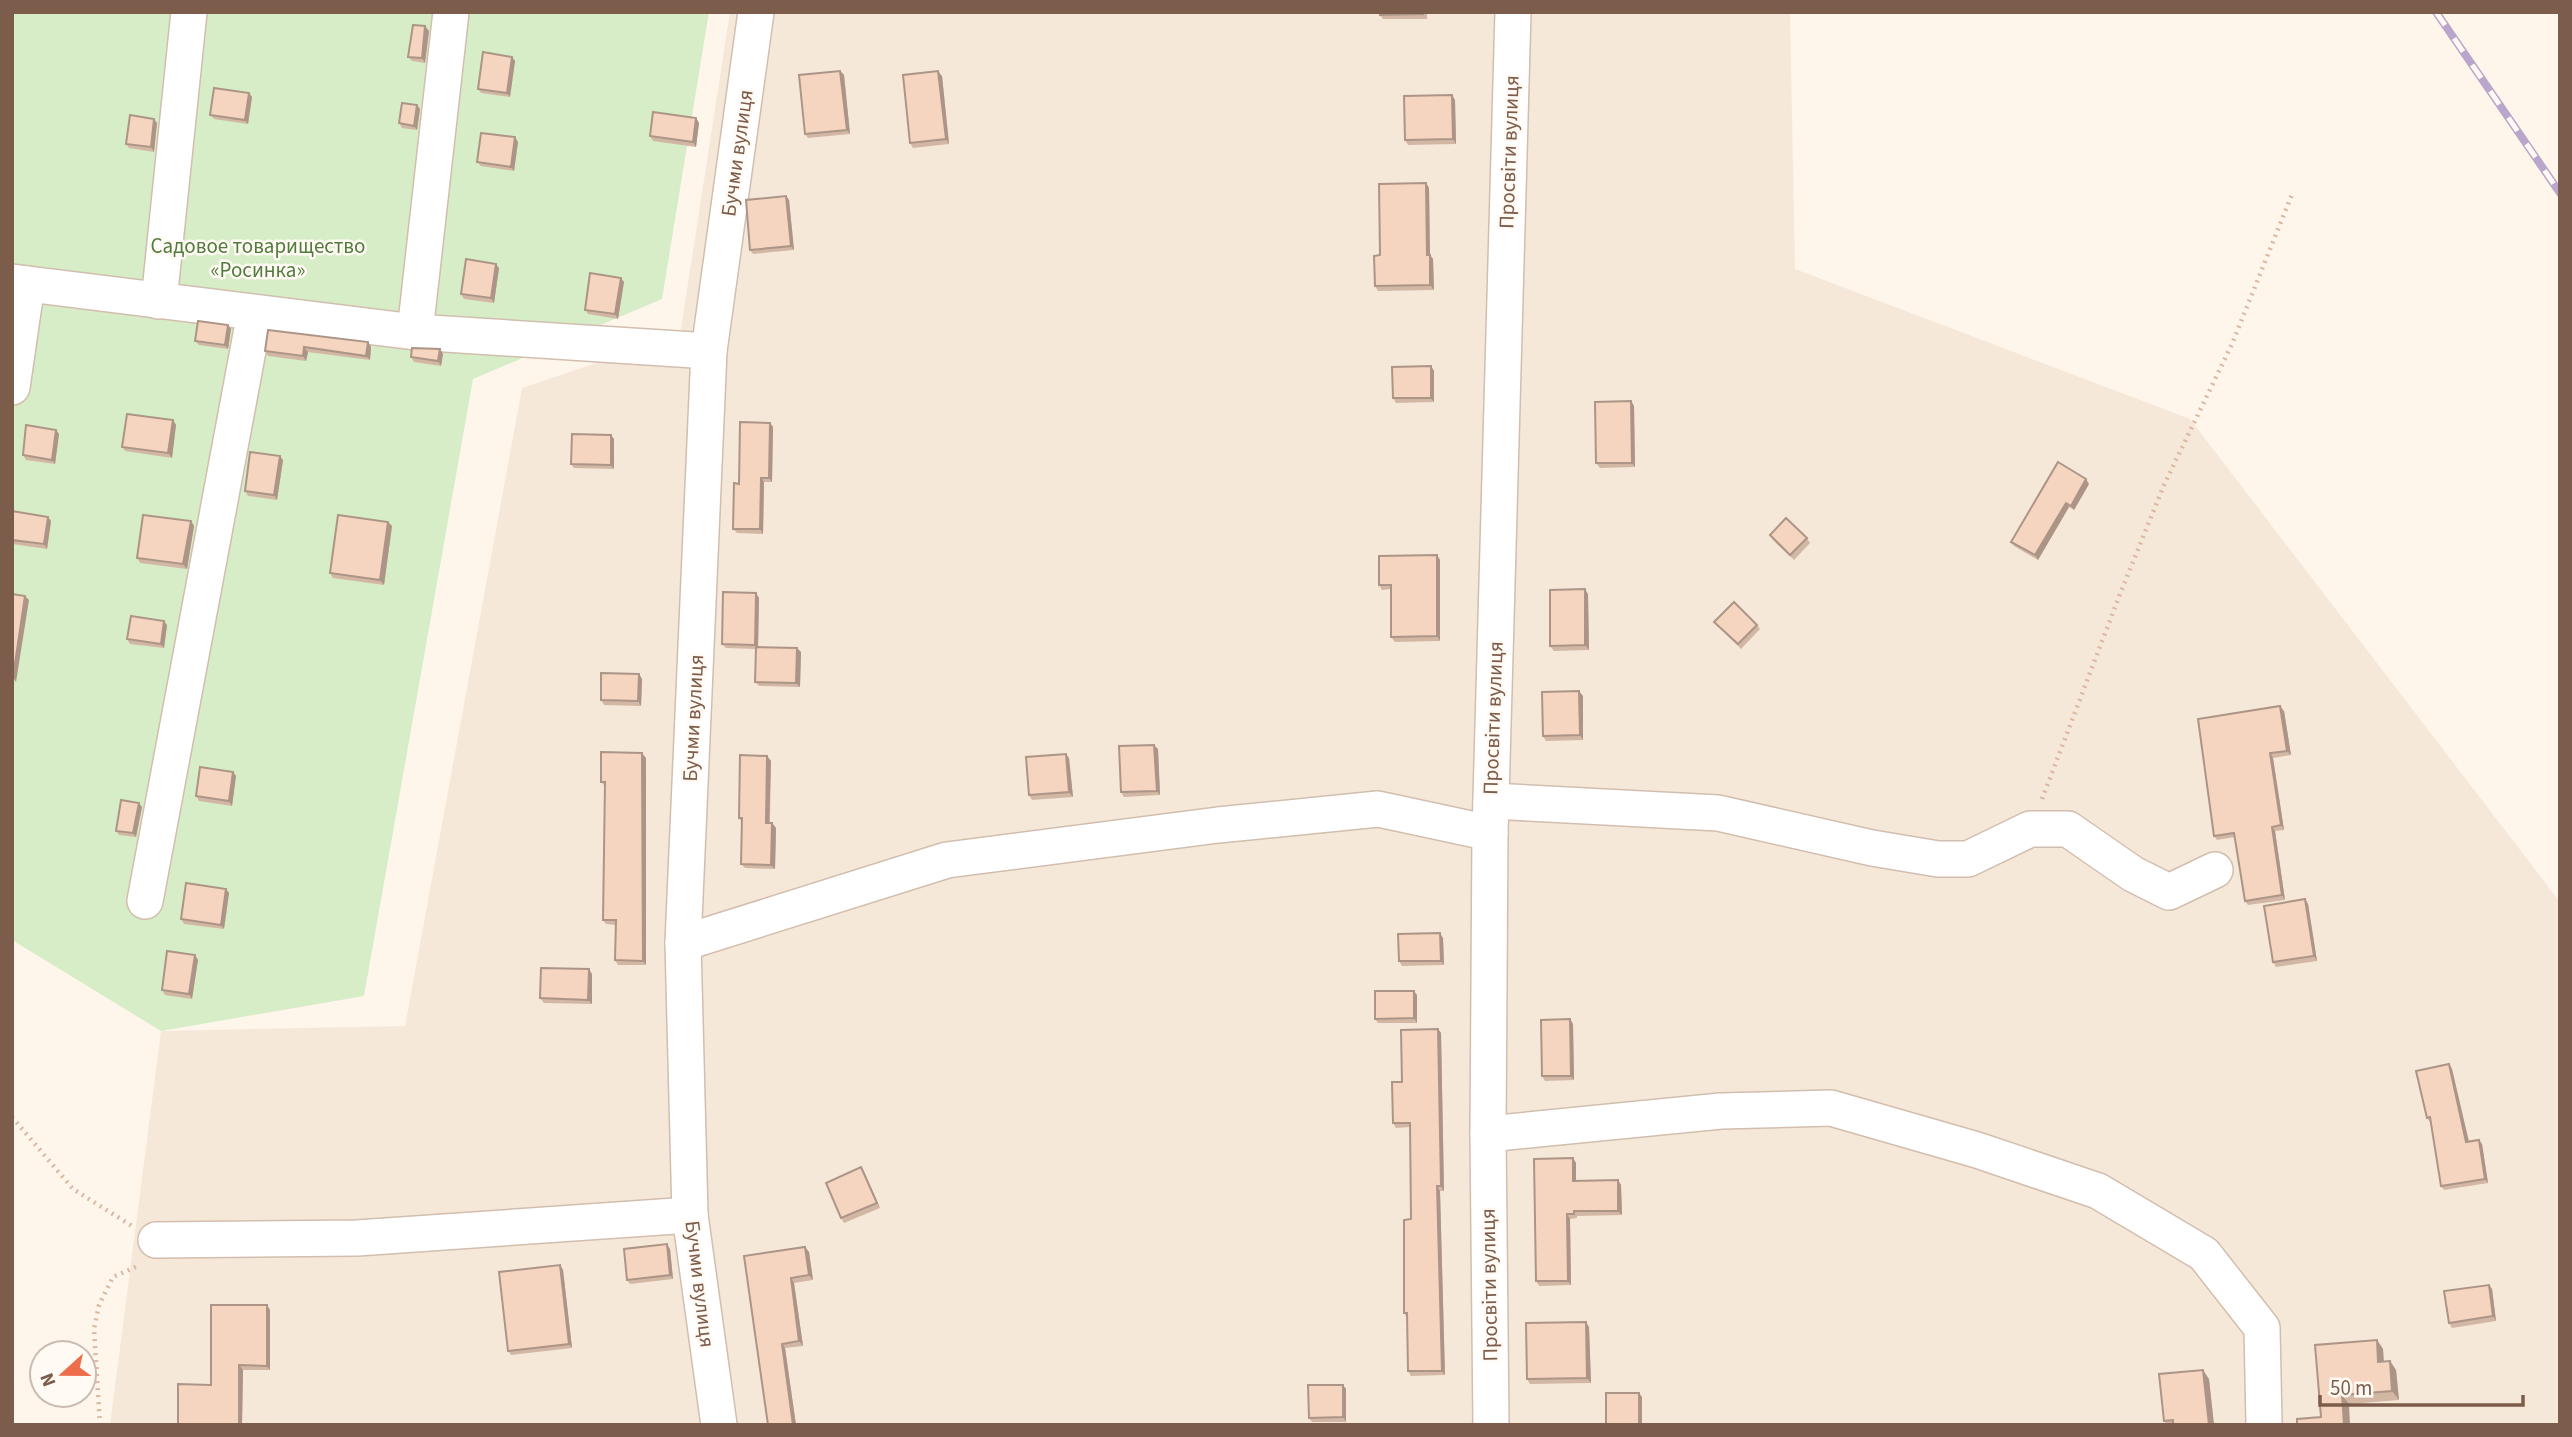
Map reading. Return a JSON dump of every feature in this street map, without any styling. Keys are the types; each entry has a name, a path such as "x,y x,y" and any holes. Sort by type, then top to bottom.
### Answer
{"street":[{"path":"159,301 189,12"},
{"path":"415,332 451,12"},
{"name":"Бучми вулиця","path":"719,1425 690,1215 683,943 709,351 756,12"},
{"name":"Просвіти вулиця","path":"1491,1425 1488,1134 1491,817 1513,12"},
{"path":"12,387 20,283 415,332 709,351"},
{"path":"145,901 255,313"},
{"path":"683,943 934,864 1217,825 1378,809 1491,817 1718,813 1872,848 1938,859 1968,859 2030,829 2068,829 2133,874 2169,892 2214,870"},
{"path":"1488,1134 1721,1111 1831,1108 1977,1150 2098,1191 2204,1254 2262,1328 2264,1425"},
{"path":"156,1240 357,1238 690,1215"}],"path":[{"path":"2030,829 2159,497 2232,344 2293,192"},
{"path":"12,1117 73,1189 156,1240 141,1265 113,1277 99,1305 94,1329 100,1425"}],"shaded area":[{"path":"730,12 1790,12 1795,269 2190,419 2560,902 2560,1425 110,1425 161,1031 405,1026 522,388 680,335"}],"green space":[{"name":"Садовое товарищество «Росинка»","path":"12,12 709,12 662,299 473,379 364,996 161,1031 12,940"}],"building":[{"path":"1380,12 1423,12 1423,14 1380,15"},
{"path":"413,25 425,26 422,58 408,57"},
{"path":"483,52 512,57 507,93 478,89"},
{"path":"840,71 847,130 805,134 799,75"},
{"path":"938,71 946,139 910,143 903,75"},
{"path":"214,88 249,93 245,120 210,115"},
{"path":"1452,95 1453,139 1405,140 1404,96"},
{"path":"402,103 417,105 414,126 399,123"},
{"path":"653,112 696,118 693,142 650,136"},
{"path":"130,115 154,119 151,147 126,144"},
{"path":"481,133 515,137 511,167 477,162"},
{"path":"1426,183 1430,285 1375,286 1374,256 1380,255 1379,184"},
{"path":"786,196 791,246 750,250 746,200"},
{"path":"466,259 496,264 491,298 461,294"},
{"path":"590,273 621,278 615,314 585,310"},
{"path":"198,321 228,325 225,345 195,341"},
{"path":"268,330 368,342 366,356 304,347 303,356 265,351"},
{"path":"412,348 440,349 438,361 411,357"},
{"path":"1431,366 1431,398 1393,398 1392,367"},
{"path":"1631,401 1632,463 1596,463 1595,402"},
{"path":"127,414 173,420 168,453 122,447"},
{"path":"740,422 770,423 769,478 761,478 760,529 733,529 734,483 739,484"},
{"path":"26,425 56,430 52,460 23,455"},
{"path":"572,434 611,435 611,465 571,464"},
{"path":"250,452 280,456 274,495 245,491"},
{"path":"2058,462 2086,479 2071,506 2066,503 2035,555 2011,542"},
{"path":"12,511 48,517 44,544 12,540"},
{"path":"143,515 191,521 183,564 137,558"},
{"path":"338,515 388,522 380,580 330,573"},
{"path":"1786,518 1807,538 1790,555 1770,535"},
{"path":"1437,555 1437,636 1391,637 1391,585 1379,585 1379,556"},
{"path":"1585,589 1585,645 1550,646 1550,590"},
{"path":"723,592 756,593 755,645 722,644"},
{"path":"12,594 25,596 13,677 12,677"},
{"path":"1734,602 1757,625 1738,644 1714,622"},
{"path":"131,616 164,621 161,644 127,639"},
{"path":"756,647 797,648 796,683 755,682"},
{"path":"601,673 639,674 638,701 601,700"},
{"path":"1579,691 1580,735 1543,736 1542,692"},
{"path":"2280,706 2287,751 2270,753 2281,825 2272,827 2282,895 2245,901 2234,833 2214,836 2198,719"},
{"path":"1154,745 1157,791 1121,792 1119,746"},
{"path":"601,752 642,753 643,961 615,960 616,920 603,920 605,782 601,782"},
{"path":"1066,754 1069,792 1029,795 1026,757"},
{"path":"740,755 767,756 766,823 772,823 771,865 741,864"},
{"path":"200,767 233,772 229,801 196,796"},
{"path":"121,800 139,803 133,833 116,831"},
{"path":"186,883 226,889 221,925 181,919"},
{"path":"2305,899 2314,956 2273,962 2264,906"},
{"path":"1440,933 1441,961 1399,961 1398,934"},
{"path":"167,951 195,955 189,994 162,990"},
{"path":"541,968 589,969 588,1000 540,998"},
{"path":"1375,991 1414,991 1414,1018 1375,1019"},
{"path":"1570,1019 1571,1076 1542,1076 1541,1020"},
{"path":"1438,1029 1441,1186 1437,1186 1442,1371 1408,1371 1407,1313 1404,1313 1404,1220 1411,1219 1410,1123 1393,1123 1392,1082 1402,1082 1401,1030"},
{"path":"2449,1064 2466,1142 2479,1140 2485,1179 2441,1186 2430,1117 2427,1118 2416,1071"},
{"path":"1573,1158 1573,1181 1618,1180 1618,1211 1574,1211 1574,1214 1567,1214 1568,1281 1536,1281 1534,1159"},
{"path":"861,1167 877,1203 841,1218 826,1183"},
{"path":"667,1244 670,1275 627,1280 624,1249"},
{"path":"805,1247 809,1275 791,1278 799,1341 782,1344 793,1425 768,1425 744,1256"},
{"path":"560,1265 569,1344 508,1351 499,1272"},
{"path":"2489,1285 2493,1316 2449,1323 2444,1291"},
{"path":"211,1305 267,1305 267,1366 239,1365 239,1425 178,1425 178,1384 211,1385"},
{"path":"1586,1322 1587,1378 1527,1379 1526,1323"},
{"path":"2377,1340 2378,1362 2390,1361 2392,1391 2342,1395 2344,1425 2297,1425 2297,1419 2321,1417 2315,1345"},
{"path":"2203,1370 2209,1425 2173,1425 2173,1420 2164,1421 2159,1374"},
{"path":"1308,1385 1343,1385 1343,1417 1309,1418"},
{"path":"1606,1393 1639,1393 1639,1425 1606,1425"}],"railway":[{"path":"2436,12 2560,193"}]}
